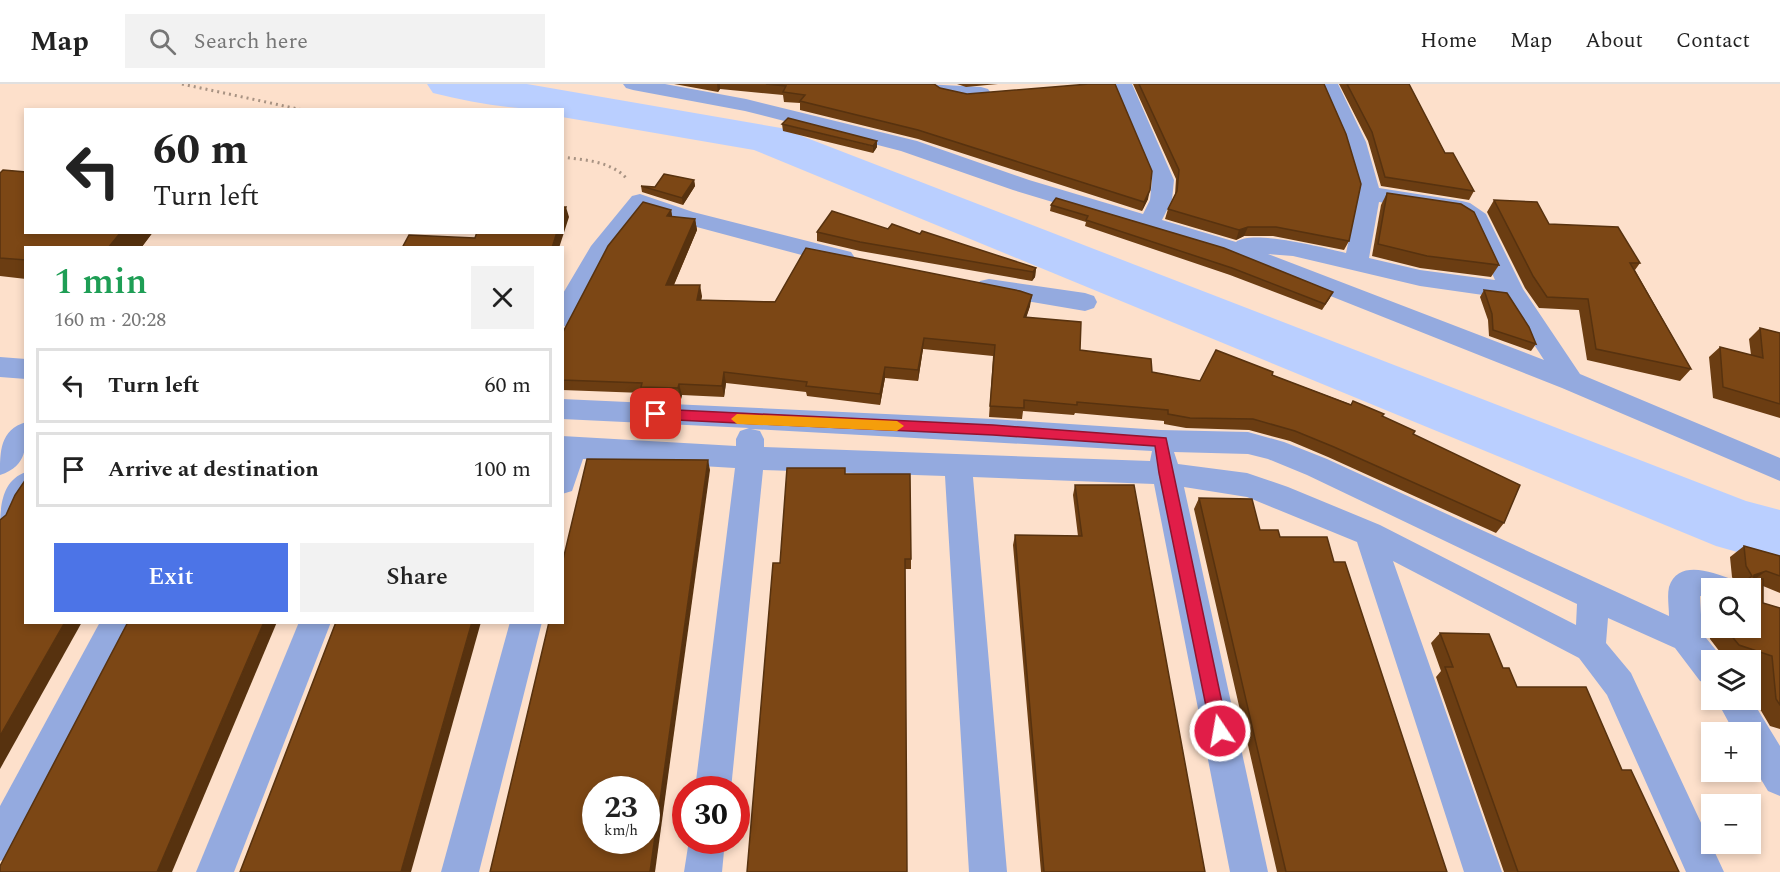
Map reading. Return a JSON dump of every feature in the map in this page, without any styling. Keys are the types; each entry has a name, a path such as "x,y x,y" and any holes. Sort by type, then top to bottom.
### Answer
{"street":[{"path":"633,84 746,105 909,146 1021,185 1150,222 1230,248 1571,381 1780,470"},
{"path":"933,84 947,91 966,94 1002,92"},
{"path":"1122,84 1163,180 1161,200 1150,222"},
{"path":"1328,84 1355,142 1370,193 1356,261"},
{"path":"1370,193 1468,210 1478,219 1512,291 1571,381"},
{"path":"564,314 599,252 640,201 686,217 866,263"},
{"path":"1230,248 1257,244 1276,246 1356,261 1420,278 1512,291"},
{"path":"963,282 1086,303"},
{"path":"0,367 24,369"},
{"path":"564,409 993,430 1161,441 1248,443 1274,450 1317,467 1593,597 1686,638 1701,656"},
{"path":"714,776 750,458 749,419"},
{"path":"0,464 24,434"},
{"path":"1161,441 1165,473 1249,872"},
{"path":"564,469 567,448 750,458 1165,473 1260,488 1369,534 1590,648 1608,668 1618,684 1705,872"},
{"path":"958,466 988,872"},
{"path":"0,522 24,486"},
{"path":"1369,534 1483,872"},
{"path":"1686,638 1684,589 1693,582 1701,583"},
{"path":"1590,648 1593,597"},
{"path":"0,843 116,624"},
{"path":"214,872 314,624"},
{"path":"460,872 525,624"},
{"path":"1739,710 1780,779"},
{"path":"704,872 706,854"}],"path":[{"path":"182,84 294,108"},
{"path":"564,157 602,163 625,175 640,201"}],"building":[{"path":"766,84 934,84 940,88 967,94 1115,84 1152,171 1150,190 1144,202 918,130 800,101 805,95 783,92 786,86"},
{"path":"1139,84 1324,84 1346,134 1361,184 1349,241 1276,227 1248,227 1239,230 1168,209 1177,191 1179,170"},
{"path":"1347,84 1409,84 1445,153 1453,153 1474,191 1385,177 1372,132"},
{"path":"788,118 877,141 873,146 782,124"},
{"path":"3,170 24,172 24,234 119,234 110,246 24,246 24,260 0,258 0,173"},
{"path":"664,174 694,180 682,198 641,186 655,187"},
{"path":"1387,193 1461,204 1474,212 1499,265 1427,256 1378,244"},
{"path":"1056,198 1224,248 1333,292 1325,304 1232,268 1086,220 1088,216 1051,205"},
{"path":"1494,200 1537,202 1549,224 1618,227 1640,263 1630,263 1691,369 1596,349 1588,299 1547,297 1533,276"},
{"path":"643,202 671,210 667,216 695,219 666,285 700,285 697,300 775,302 806,248 1020,291 1032,295 1024,317 1081,322 1080,350 1151,359 1152,372 1200,381 1216,350 1273,372 1272,375 1351,405 1353,401 1384,414 1382,416 1415,431 1413,434 1520,485 1504,523 1334,447 1295,431 1253,419 1190,418 1168,414 1168,410 1077,402 1077,405 1024,400 1024,408 990,406 995,345 924,338 918,370 885,367 880,394 806,386 807,382 724,372 722,386 679,384 678,388 641,387 642,383 564,380 564,330 608,246"},
{"path":"832,211 888,229 892,224 920,234 922,231 1036,268 1033,272 860,242 817,232"},
{"path":"476,234 556,234 553,246 403,246 409,235 475,238"},
{"path":"1484,290 1507,293 1529,327 1536,344 1493,330 1492,314"},
{"path":"1760,328 1780,333 1780,404 1723,387 1720,347 1763,358"},
{"path":"587,459 708,460 660,801 660,776 582,776 582,854 653,854 650,872 490,872 549,624 564,624 564,556"},
{"path":"787,468 845,468 845,474 910,474 911,559 905,559 907,872 747,872 773,563 780,563"},
{"path":"24,482 24,624 64,624 0,736 0,520 6,515"},
{"path":"1075,485 1134,485 1205,872 1044,872 1015,535 1082,536"},
{"path":"1199,498 1252,499 1260,530 1278,530 1280,537 1327,537 1334,562 1345,562 1447,872 1286,872"},
{"path":"1744,546 1780,556 1780,576 1766,571 1749,578 1752,576 1746,566"},
{"path":"1761,579 1763,579 1763,603 1780,608 1780,705 1776,699 1772,656 1761,652 1761,650 1739,645 1733,638 1761,638"},
{"path":"127,624 263,624 157,872 0,872 0,866"},
{"path":"335,624 471,624 401,872 240,872"},
{"path":"1440,633 1489,634 1503,668 1509,668 1517,687 1586,687 1622,770 1631,770 1679,872 1518,872 1445,667 1453,667"}],"waterway":[{"path":"449,84 765,138 1739,527 1780,537"}],"slow traffic":[{"path":"737,419 897,426"}],"route":[{"path":"656,414 993,430 1161,441 1165,473 1220,731"}]}
